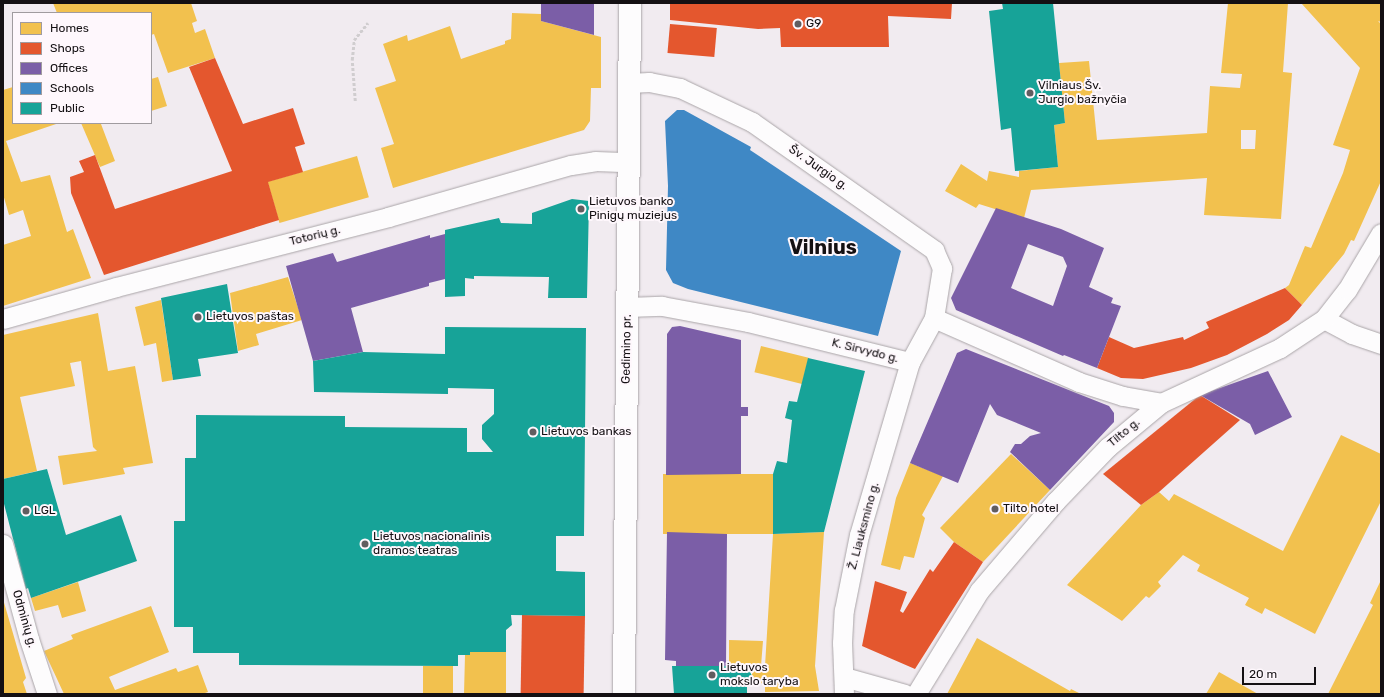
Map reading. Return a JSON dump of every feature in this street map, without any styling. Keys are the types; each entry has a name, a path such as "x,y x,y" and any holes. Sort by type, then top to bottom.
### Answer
{"main road":[{"name":"Gedimino pr.","path":"624,694 630,3"}],"street":[{"name":"Šv. Jurgio g.","path":"629,83 649,82 680,88 752,122 934,250 942,268 934,318"},
{"name":"Totorių g.","path":"3,320 116,286 388,217 571,165 595,161 628,162"},
{"name":"Tilto g.","path":"916,694 979,591 1056,501 1108,447 1161,402 1280,348 1324,320 1358,272 1381,233"},
{"name":"K. Sirvydo g.","path":"627,306 662,306 748,322 910,362 934,318"},
{"path":"934,318 1079,382 1123,396 1161,402"},
{"path":"1324,320 1352,334 1381,344"},
{"name":"Ž. Liauksmino g.","path":"844,686 844,610 857,542 910,362"},
{"name":"Odminių g.","path":"3,544 29,639 48,694"},
{"path":"844,686 905,694"}],"path":[{"path":"355,101 352,60 354,40 368,23"}],"building: Homes":[{"path":"53,3 191,3 197,21 192,23 195,33 205,29 215,58 168,73 154,34 152,35 152,12 57,12"},
{"path":"1228,3 1288,3 1283,72 1292,73 1281,219 1204,215 1207,178 1031,190 1024,218 979,204 976,208 945,191 961,164 987,181 989,171 1019,177 1019,171 1058,167 1054,125 1065,123 1059,63 1089,61 1097,140 1207,133 1210,86 1240,88 1242,74 1221,73","holes":["1241,130 1256,130 1255,149 1241,149"]},
{"path":"1301,3 1381,3 1381,22 1378,21 1381,24 1381,181 1354,241 1351,240 1344,254 1302,305 1285,288 1289,285 1305,246 1311,248 1343,173 1350,150 1333,145 1360,68"},
{"path":"512,13 541,14 541,21 601,37 601,88 591,88 590,121 584,130 393,188 381,148 394,144 375,88 396,81 383,44 407,35 408,41 450,26 461,59 505,44 505,41 511,39"},
{"path":"158,77 167,106 152,111 152,79"},
{"path":"12,87 12,124 56,124 6,141 21,182 50,175 67,232 73,229 91,278 3,306 3,245 31,236 23,210 9,215 3,194 3,90"},
{"path":"81,124 101,124 115,161 100,167"},
{"path":"357,156 369,197 279,223 268,182"},
{"path":"288,277 302,320 256,334 259,345 238,351 230,293"},
{"path":"161,300 173,380 162,382 156,343 144,346 135,307"},
{"path":"98,313 108,371 135,366 153,463 123,468 125,474 63,485 58,456 97,451 93,447 81,361 70,363 75,386 20,397 37,471 3,479 3,335"},
{"path":"761,346 809,358 802,384 754,372"},
{"path":"1341,435 1381,454 1381,501 1315,634 1265,608 1262,614 1245,605 1249,598 1197,571 1200,565 1183,555 1158,582 1161,586 1149,598 1146,596 1122,621 1067,585 1141,505 1159,492 1169,501 1174,494 1283,551"},
{"name":"Tilto hotel","path":"1011,454 1050,490 983,562 954,542 940,528"},
{"path":"910,463 943,476 922,515 925,518 914,558 904,556 900,570 881,565 896,498"},
{"path":"663,474 773,474 773,534 663,534"},
{"path":"824,532 815,666 819,691 765,692 765,683 752,684 752,666 729,667 729,640 763,641 761,666 765,666 773,534"},
{"path":"1381,580 1381,694 1328,694 1373,605 1370,603"},
{"path":"78,582 86,611 62,618 58,605 35,611 31,598"},
{"path":"3,599 26,678 23,682 27,694 3,694"},
{"path":"151,606 169,652 109,677 115,690 176,668 178,672 198,665 208,692 202,694 64,694 44,651 73,639 71,635"},
{"path":"977,638 1070,691 1071,689 1081,694 947,694"},
{"path":"470,652 506,652 506,694 464,694 465,655 470,655"},
{"path":"423,666 453,666 453,694 423,694"},
{"path":"1219,672 1258,694 1206,694"}],"building: Shops":[{"name":"G9","path":"670,3 952,3 951,19 888,16 889,47 781,47 780,28 758,29 670,20"},
{"path":"670,24 717,28 714,57 667,53"},
{"path":"215,58 243,124 293,108 305,144 295,147 303,172 268,182 279,220 104,275 71,193 70,177 84,172 79,161 95,155 115,209 232,171 189,67"},
{"path":"1285,288 1302,305 1289,320 1267,334 1227,355 1191,368 1143,379 1121,378 1097,368 1109,337 1134,348 1183,337 1184,340 1209,328 1206,322"},
{"path":"1200,395 1240,420 1159,492 1141,505 1103,474"},
{"path":"954,542 983,562 915,669 862,646 875,581 907,592 900,611 903,613 930,569 933,572"},
{"path":"522,615 585,616 584,694 521,694"}],"building: Offices":[{"path":"541,3 594,3 594,35 541,21"},
{"path":"996,208 1061,229 1104,248 1089,287 1113,298 1111,303 1121,306 1097,368 1064,355 1063,356 956,310 951,298","holes":["1028,244 1063,257 1067,266 1053,306 1011,288"]},
{"path":"445,234 445,279 429,283 429,286 351,308 363,352 313,361 286,266 333,253 337,262 430,235 430,238"},
{"path":"680,326 741,340 741,407 748,407 748,416 741,416 741,474 666,475 667,334 672,327"},
{"path":"966,349 1109,406 1114,413 1114,422 1050,490 1010,452 1015,444 1021,444 1030,436 1041,433 997,415 990,404 958,483 910,463 957,353"},
{"path":"1268,371 1292,417 1255,435 1250,424 1200,395"},
{"path":"667,532 727,534 726,666 676,666 676,661 665,660"}],"building: Schools":[{"path":"677,110 684,110 751,147 750,150 901,251 878,336 688,289 673,283 666,270 668,186 665,121"}],"building: Public":[{"name":"Vilniaus Šv. Jurgio bažnyčia","path":"1002,3 1053,3 1065,123 1054,125 1058,167 1015,171 1011,128 1001,130 989,11 1003,9"},
{"path":"572,199 589,201 587,298 548,298 549,277 474,276 474,279 465,278 465,296 445,297 445,230 499,218 501,223 532,224 532,213"},
{"name":"Lietuvos paštas","path":"227,284 238,353 198,359 201,376 173,380 161,298"},
{"name":"Lietuvos nacionalinis dramos teatras","path":"445,327 586,328 584,536 556,536 556,571 585,572 585,616 511,615 512,625 506,630 506,652 470,652 470,655 458,655 458,666 239,665 239,653 193,653 193,627 174,627 174,521 185,521 185,458 196,458 196,415 345,416 345,427 467,428 467,452 493,452 482,439 482,425 494,414 494,389 448,388 448,394 314,392 313,361 363,352 445,354"},
{"path":"808,358 865,371 824,532 773,534 773,474 777,461 787,463 792,420 785,418 789,401 797,402"},
{"path":"47,469 66,535 121,515 137,561 31,598 28,588 26,589 3,500 3,479"},
{"name":"Lietuvos mokslo taryba","path":"672,666 752,666 752,684 747,685 747,694 674,694"}],"place":[{"name":"G9","path":"798,24"},
{"name":"Vilniaus Šv. Jurgio bažnyčia","path":"1030,93"},
{"name":"Lietuvos banko Pinigų muziejus","path":"581,209"},
{"name":"Lietuvos paštas","path":"198,317"},
{"name":"Lietuvos bankas","path":"533,432"},
{"name":"Tilto hotel","path":"995,509"},
{"name":"LGL","path":"26,511"},
{"name":"Lietuvos nacionalinis dramos teatras","path":"365,544"},
{"name":"Lietuvos mokslo taryba","path":"712,675"}],"district":[{"name":"Vilnius","path":"823,247"}]}
